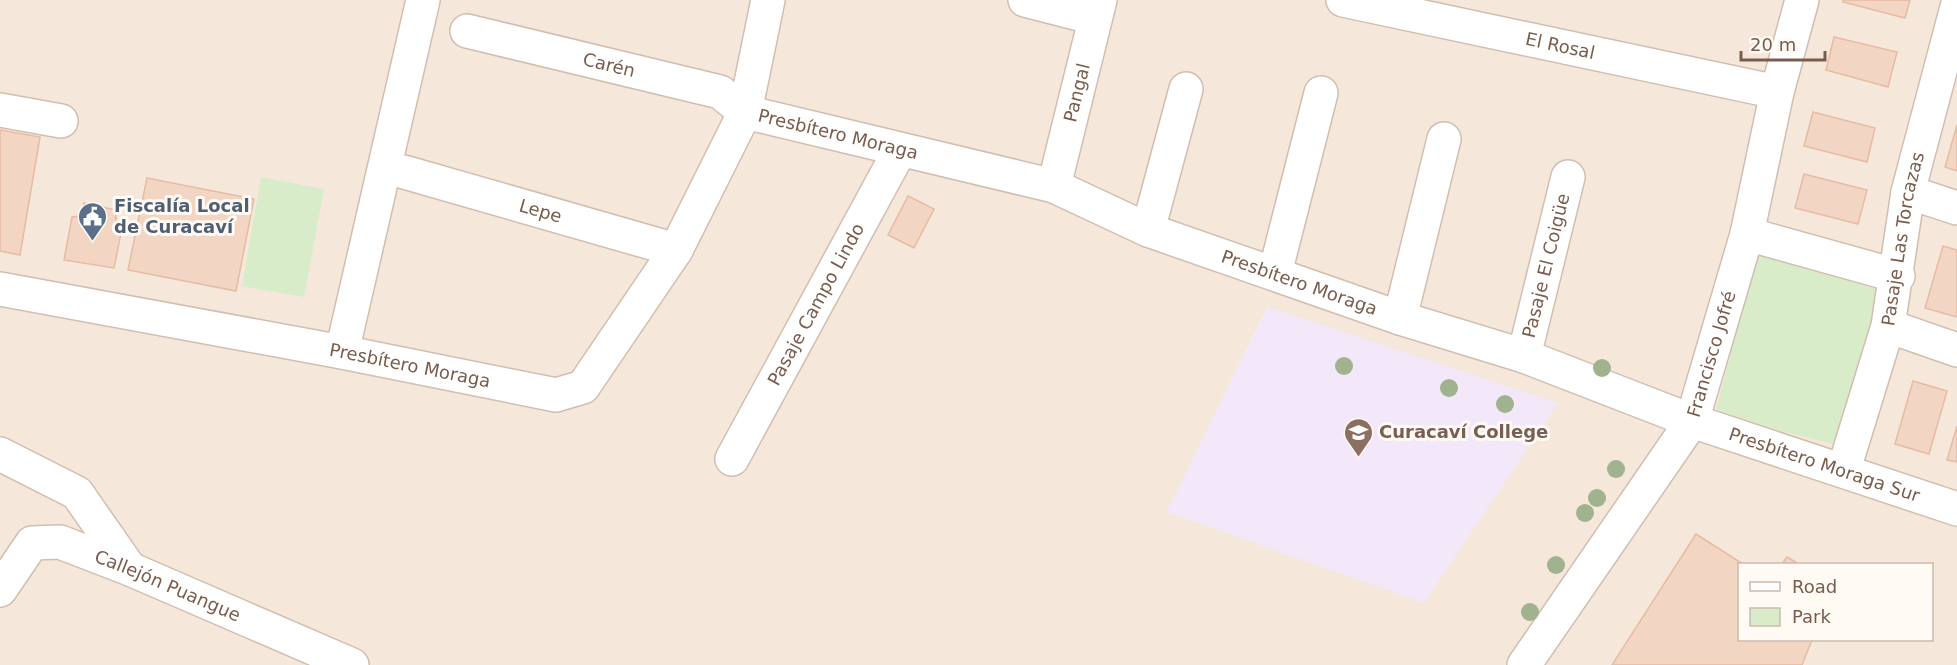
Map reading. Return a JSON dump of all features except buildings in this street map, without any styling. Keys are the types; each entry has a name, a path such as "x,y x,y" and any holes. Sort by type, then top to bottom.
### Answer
{"street":[{"path":"342,352 423,0"},
{"path":"745,112 768,0"},
{"path":"1025,0 1098,9"},
{"name":"El Rosal","path":"1342,0 1777,92"},
{"name":"Francisco Jofré","path":"1524,665 1692,421 1746,234 1777,92 1802,0"},
{"name":"Pasaje Las Torcazas","path":"1844,469 1888,326 1898,276 1908,192 1957,7"},
{"name":"Pangal","path":"1054,186 1098,9"},
{"name":"Carén","path":"467,31 720,92 745,112"},
{"path":"1148,230 1186,89"},
{"path":"1275,273 1321,93"},
{"path":"0,110 61,121"},
{"name":"Presbítero Moraga","path":"0,289 342,352 556,395 583,387 676,250 745,112 1054,186 1148,230 1400,318 1524,356 1692,421"},
{"path":"1400,318 1444,139"},
{"name":"Pasaje Campo Lindo","path":"732,459 900,150"},
{"name":"Lepe","path":"405,172 676,250"},
{"name":"Pasaje El Coigüe","path":"1524,356 1568,177"},
{"path":"1908,192 1957,208"},
{"path":"1746,234 1898,276"},
{"path":"1888,326 1957,350"},
{"name":"Presbítero Moraga Sur","path":"1692,421 1844,469 1957,509"},
{"path":"0,454 77,493 130,569"},
{"name":"Callejón Puangue","path":"0,590 32,543 60,542 130,569 352,665"}],"shaded area":[{"path":"0,0 1957,0 1957,665 0,665"},
{"name":"Curacaví College","path":"1267,307 1558,403 1424,603 1167,512"}],"green space":[{"path":"261,177 324,189 304,297 242,286"},
{"path":"1758,247 1887,280 1844,447 1715,414"}],"place":[{"name":"Fiscalía Local de Curacaví","path":"93,242"},
{"name":"Curacaví College","path":"1358,458"}]}
